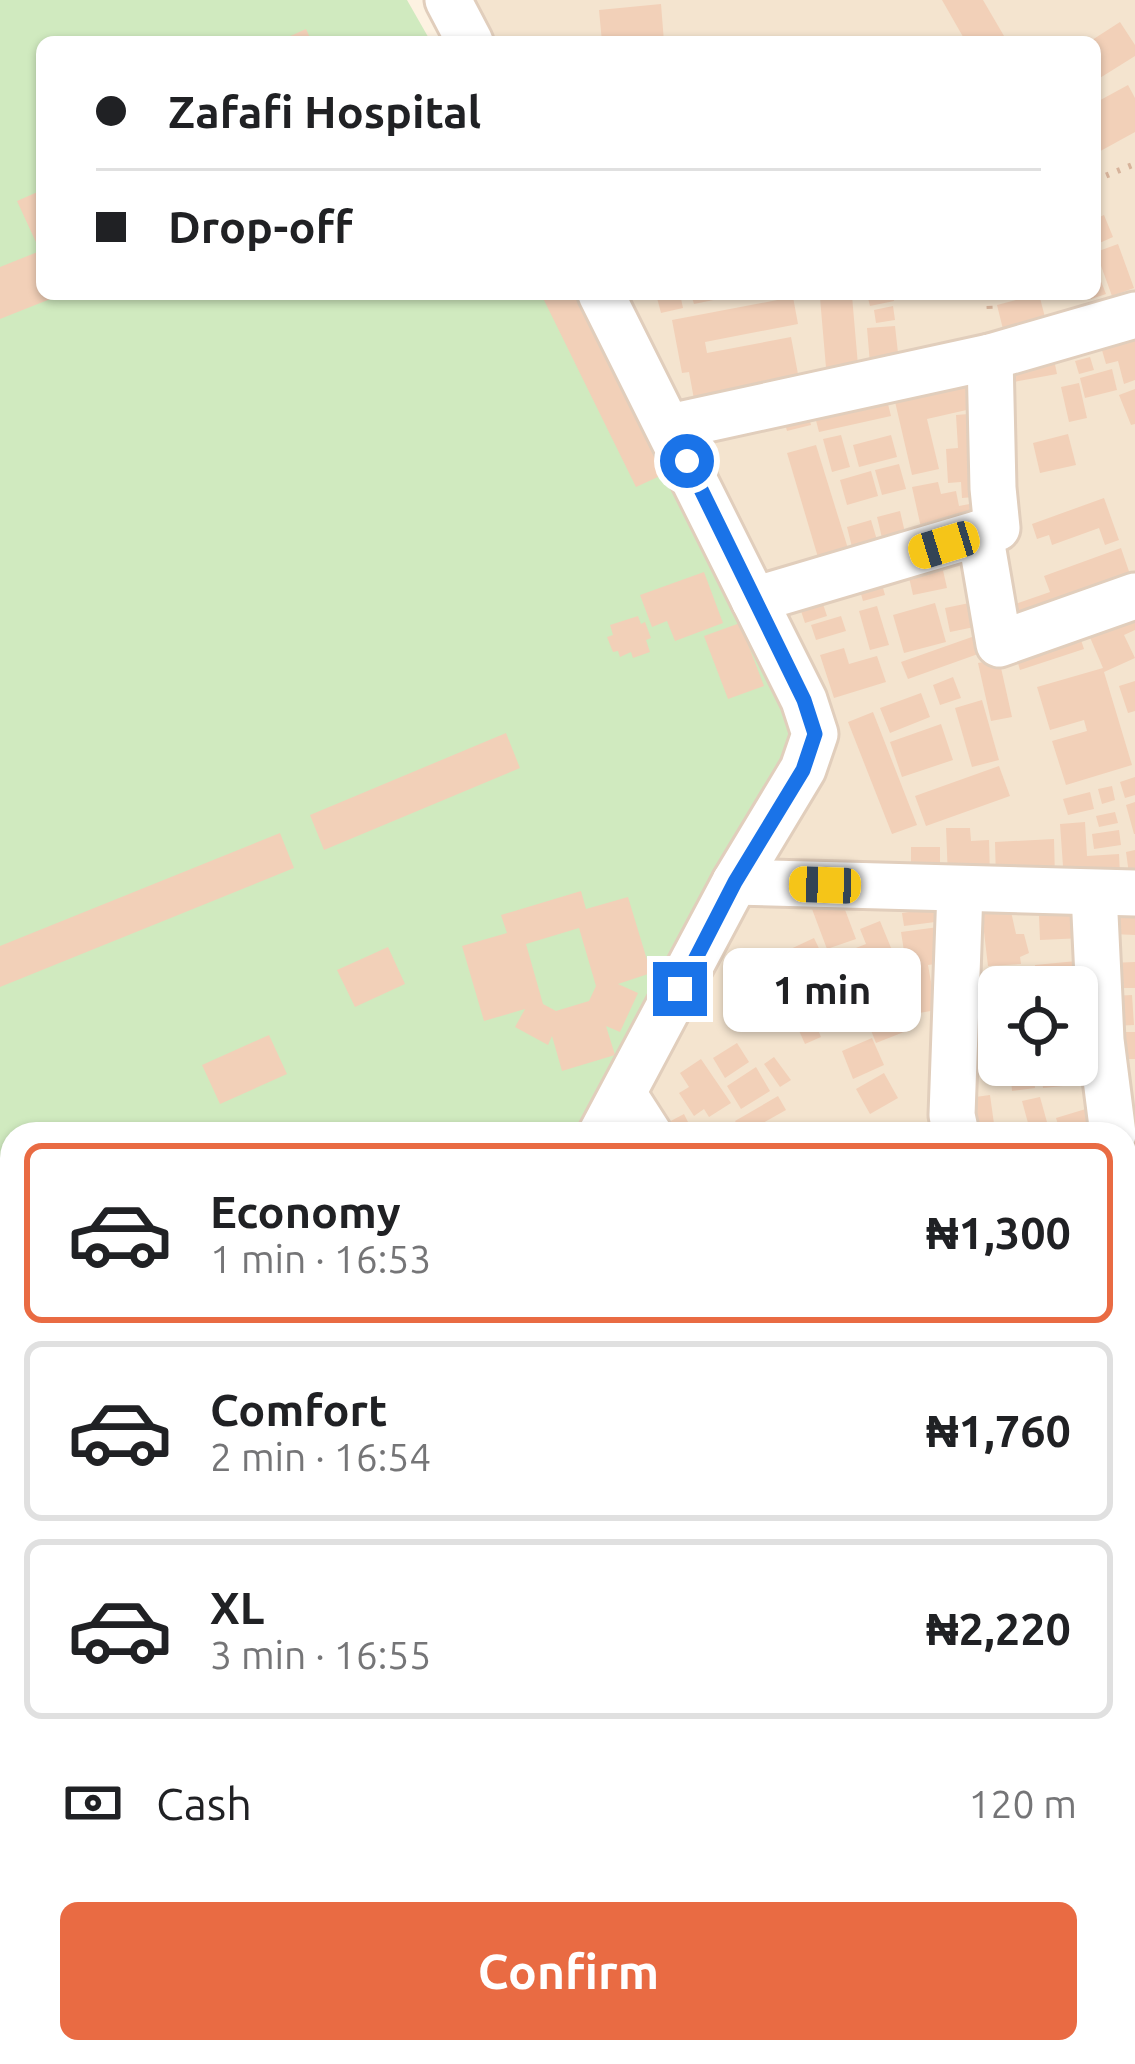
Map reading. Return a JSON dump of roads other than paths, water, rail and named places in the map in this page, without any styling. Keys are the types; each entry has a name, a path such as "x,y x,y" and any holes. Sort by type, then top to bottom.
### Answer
{"street":[{"path":"448,0 467,36"},
{"path":"604,300 804,700 815,734 803,770 735,882 612,1115"},
{"path":"670,427 991,357 1135,315"},
{"path":"754,600 997,528 991,357"},
{"path":"980,533 999,644 1135,596"},
{"path":"735,882 1114,893 1101,1040 1111,1122"},
{"path":"953,1122 960,890"}]}
